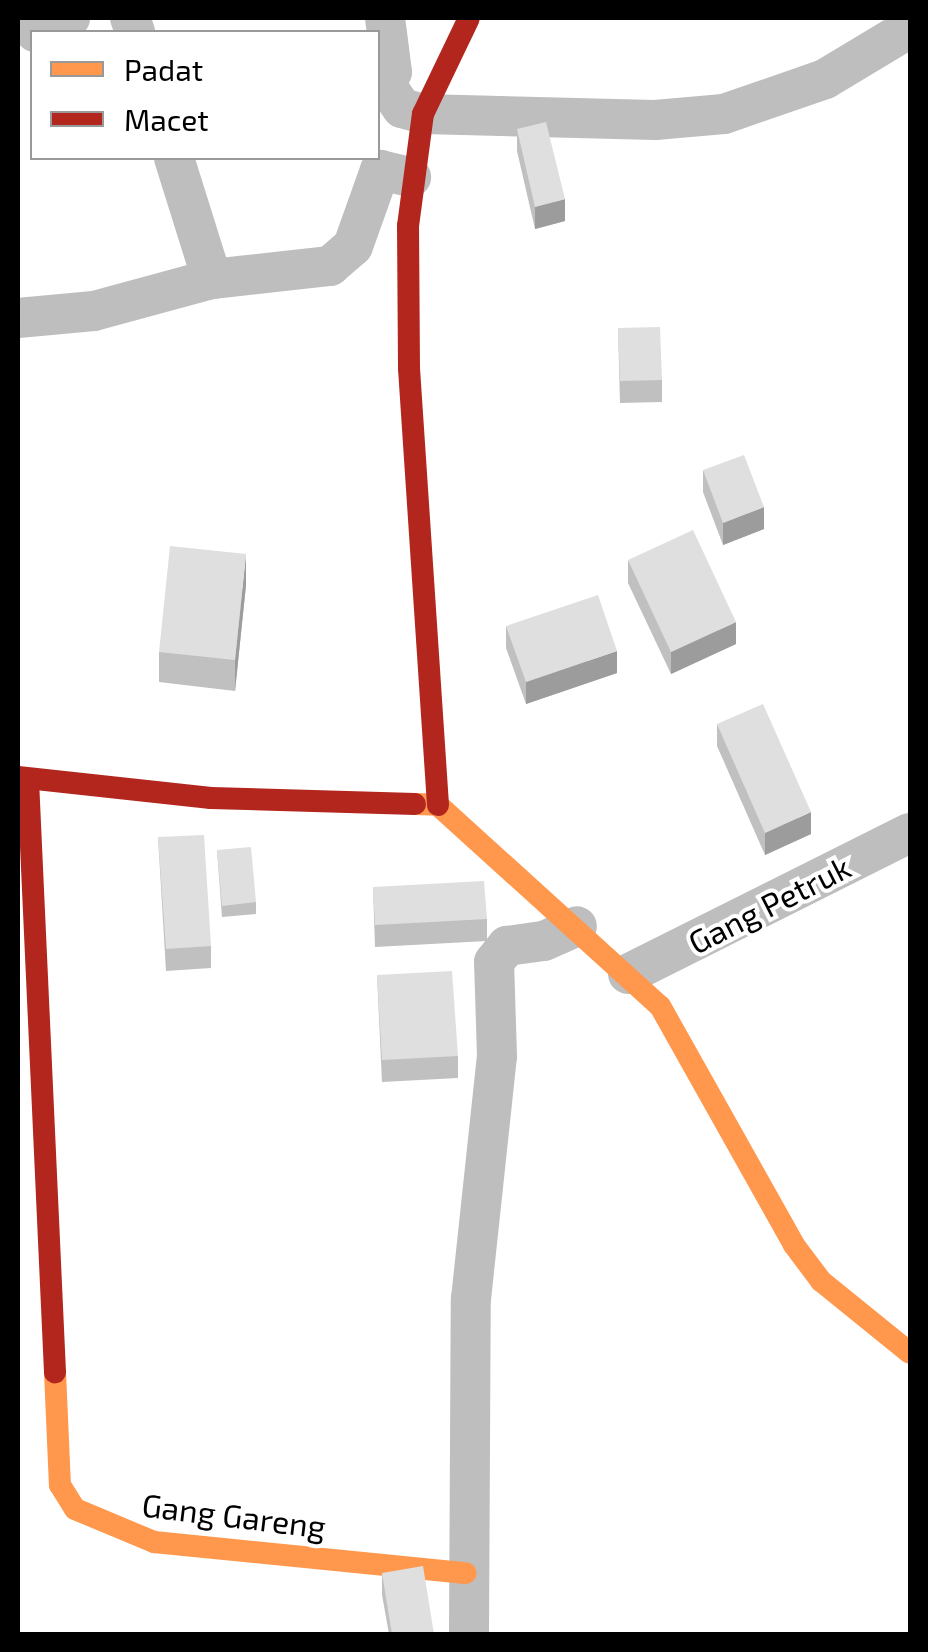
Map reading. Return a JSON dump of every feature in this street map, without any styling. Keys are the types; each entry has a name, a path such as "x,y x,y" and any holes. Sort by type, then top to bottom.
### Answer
{"street":[{"path":"41,30 70,18"},
{"path":"384,18 392,72 380,84 402,108 424,114 654,120 724,114 825,80 910,28"},
{"path":"18,318 94,311 212,279 330,266 344,258 389,168 424,114 469,18"},
{"path":"175,160 212,279"},
{"path":"389,168 409,368 438,805"},
{"path":"23,778 211,798 438,805 577,926 660,1006 684,1045 728,1136 794,1245 821,1281 910,1353"},
{"name":"Gang Gareng","path":"23,778 60,1484 75,1509 154,1542 465,1573"},
{"name":"Gang Petruk","path":"628,974 910,834"},
{"path":"469,1634 465,1573 471,1298 497,1056 494,962 507,946 544,941 577,926"}],"building":[{"path":"546,122 565,199 535,207 517,129"},
{"path":"660,327 662,380 620,381 618,328"},
{"path":"744,455 764,507 723,523 703,470"},
{"path":"693,530 736,622 671,652 628,560"},
{"path":"170,546 246,554 235,660 159,652"},
{"path":"598,595 617,651 526,682 506,626"},
{"path":"763,704 811,812 765,833 717,724"},
{"path":"204,835 211,946 166,949 158,837"},
{"path":"251,847 256,902 222,906 217,850"},
{"path":"484,881 487,919 375,925 373,887"},
{"path":"452,971 458,1056 382,1060 377,975"},
{"path":"423,1566 434,1634 392,1634 382,1573"}],"traffic: slow":[{"path":"415,804 438,805 660,1006 794,1245 821,1281 910,1353"},
{"path":"55,1372 60,1485 75,1509 154,1542 465,1573"}],"traffic: jam":[{"path":"438,805 409,368 408,226 423,114 469,18"},
{"path":"18,777 211,798 415,804"},
{"path":"28,780 55,1372"}]}
